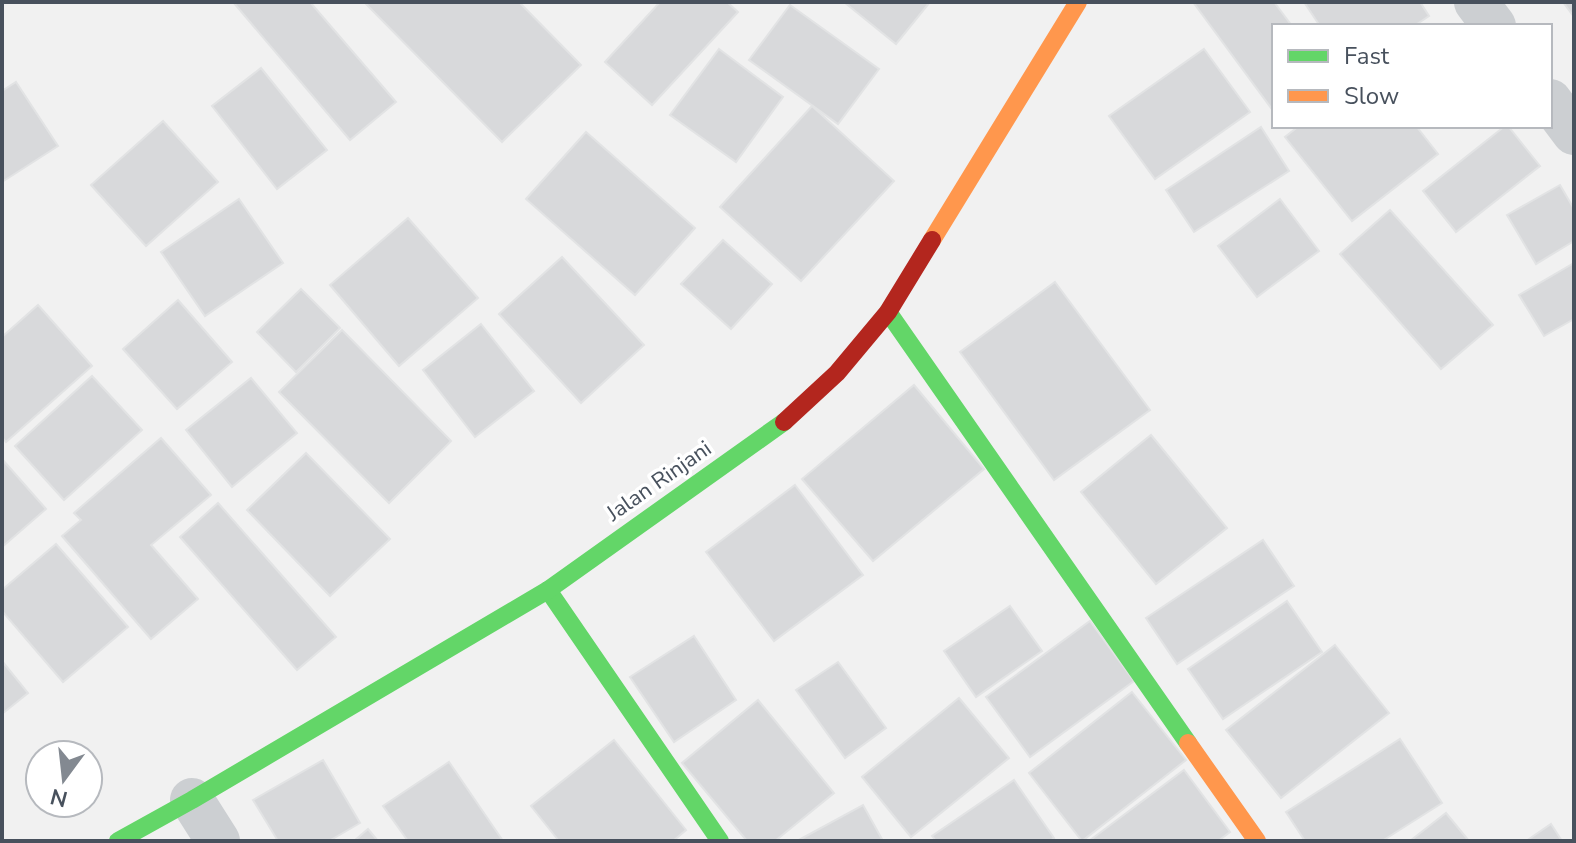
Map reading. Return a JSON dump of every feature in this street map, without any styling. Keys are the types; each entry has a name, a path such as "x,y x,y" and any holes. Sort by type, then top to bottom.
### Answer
{"street":[{"name":"Jalan Rinjani","path":"118,841 548,590 789,419 837,373 888,312 1078,2"},
{"path":"1476,2 1492,24"},
{"path":"1552,104 1574,133"},
{"path":"888,312 1257,841"},
{"path":"548,590 720,841"},
{"path":"192,800 218,841"}],"building":[{"path":"233,2 310,2 396,102 350,140"},
{"path":"364,2 519,2 581,65 502,142"},
{"path":"660,2 727,2 738,12 652,105 605,62"},
{"path":"844,2 930,2 896,44"},
{"path":"1193,2 1274,2 1290,24 1272,24 1272,109"},
{"path":"1304,2 1420,2 1429,16 1417,24 1319,24"},
{"path":"1563,2 1574,2 1574,17"},
{"path":"790,5 879,69 838,124 749,60"},
{"path":"719,49 783,97 736,162 670,115"},
{"path":"1204,49 1250,112 1155,179 1109,116"},
{"path":"261,68 327,150 277,189 212,106"},
{"path":"16,82 58,146 2,182 2,91"},
{"path":"812,106 894,181 801,281 720,207"},
{"path":"163,121 218,182 146,246 91,185"},
{"path":"1261,127 1289,171 1194,232 1166,190"},
{"path":"1296,128 1418,128 1438,154 1352,221 1285,137"},
{"path":"1502,128 1510,128 1540,166 1456,232 1423,191"},
{"path":"586,132 695,228 635,295 526,199"},
{"path":"1560,185 1574,209 1574,241 1536,264 1507,215"},
{"path":"239,199 283,263 205,316 161,252"},
{"path":"1280,199 1319,251 1257,297 1218,246"},
{"path":"1390,210 1493,325 1441,369 1340,254"},
{"path":"408,218 478,298 399,366 330,285"},
{"path":"723,240 772,284 731,329 681,284"},
{"path":"562,257 644,345 581,403 499,314"},
{"path":"1574,263 1574,319 1544,336 1519,295"},
{"path":"1055,282 1150,410 1054,480 960,352"},
{"path":"301,289 340,328 296,372 257,332"},
{"path":"178,300 232,362 177,409 123,349"},
{"path":"38,305 92,366 6,442 2,437 2,337"},
{"path":"481,324 534,391 475,437 423,370"},
{"path":"342,330 451,441 389,503 279,392"},
{"path":"92,376 142,430 64,500 15,446"},
{"path":"251,378 297,433 232,487 186,430"},
{"path":"914,385 984,469 873,561 802,479"},
{"path":"1151,435 1227,528 1156,584 1081,492"},
{"path":"161,438 211,495 151,545 198,599 151,639 62,536 81,520 74,513"},
{"path":"306,453 390,539 330,596 247,510"},
{"path":"2,459 46,509 2,547"},
{"path":"795,485 863,575 774,641 706,552"},
{"path":"218,503 336,637 297,670 180,537"},
{"path":"1263,540 1294,586 1177,664 1146,618"},
{"path":"56,544 128,627 63,682 2,611 2,590"},
{"path":"1287,601 1322,652 1223,719 1188,669"},
{"path":"1010,606 1042,651 976,697 944,651"},
{"path":"1090,621 1134,681 1030,757 986,697"},
{"path":"694,636 736,700 674,742 630,677"},
{"path":"1335,645 1389,713 1281,798 1226,730"},
{"path":"2,661 28,693 2,714"},
{"path":"838,662 886,728 845,758 796,690"},
{"path":"1132,692 1186,760 1082,841 1029,773"},
{"path":"959,698 1009,758 911,837 862,777"},
{"path":"758,700 834,793 775,841 747,841 682,763"},
{"path":"1400,739 1442,803 1382,841 1305,841 1286,812"},
{"path":"614,740 686,830 673,841 559,841 531,806"},
{"path":"323,760 360,823 329,841 278,841 253,800"},
{"path":"449,762 503,841 408,841 383,806"},
{"path":"1184,770 1230,832 1218,841 1089,841"},
{"path":"1014,780 1054,838 1050,841 936,841 932,836"},
{"path":"863,805 883,841 797,841"},
{"path":"1446,813 1469,841 1410,841"},
{"path":"1551,824 1562,841 1526,841"},
{"path":"368,829 378,841 354,841"}],"traffic: fast":[{"path":"888,312 1188,743"},
{"path":"118,841 548,590 784,422"},
{"path":"548,590 720,841"}],"traffic: slow":[{"path":"932,240 1078,2"},
{"path":"1188,743 1257,841"}],"traffic: jam":[{"path":"784,422 837,373 888,312 932,240"}]}
